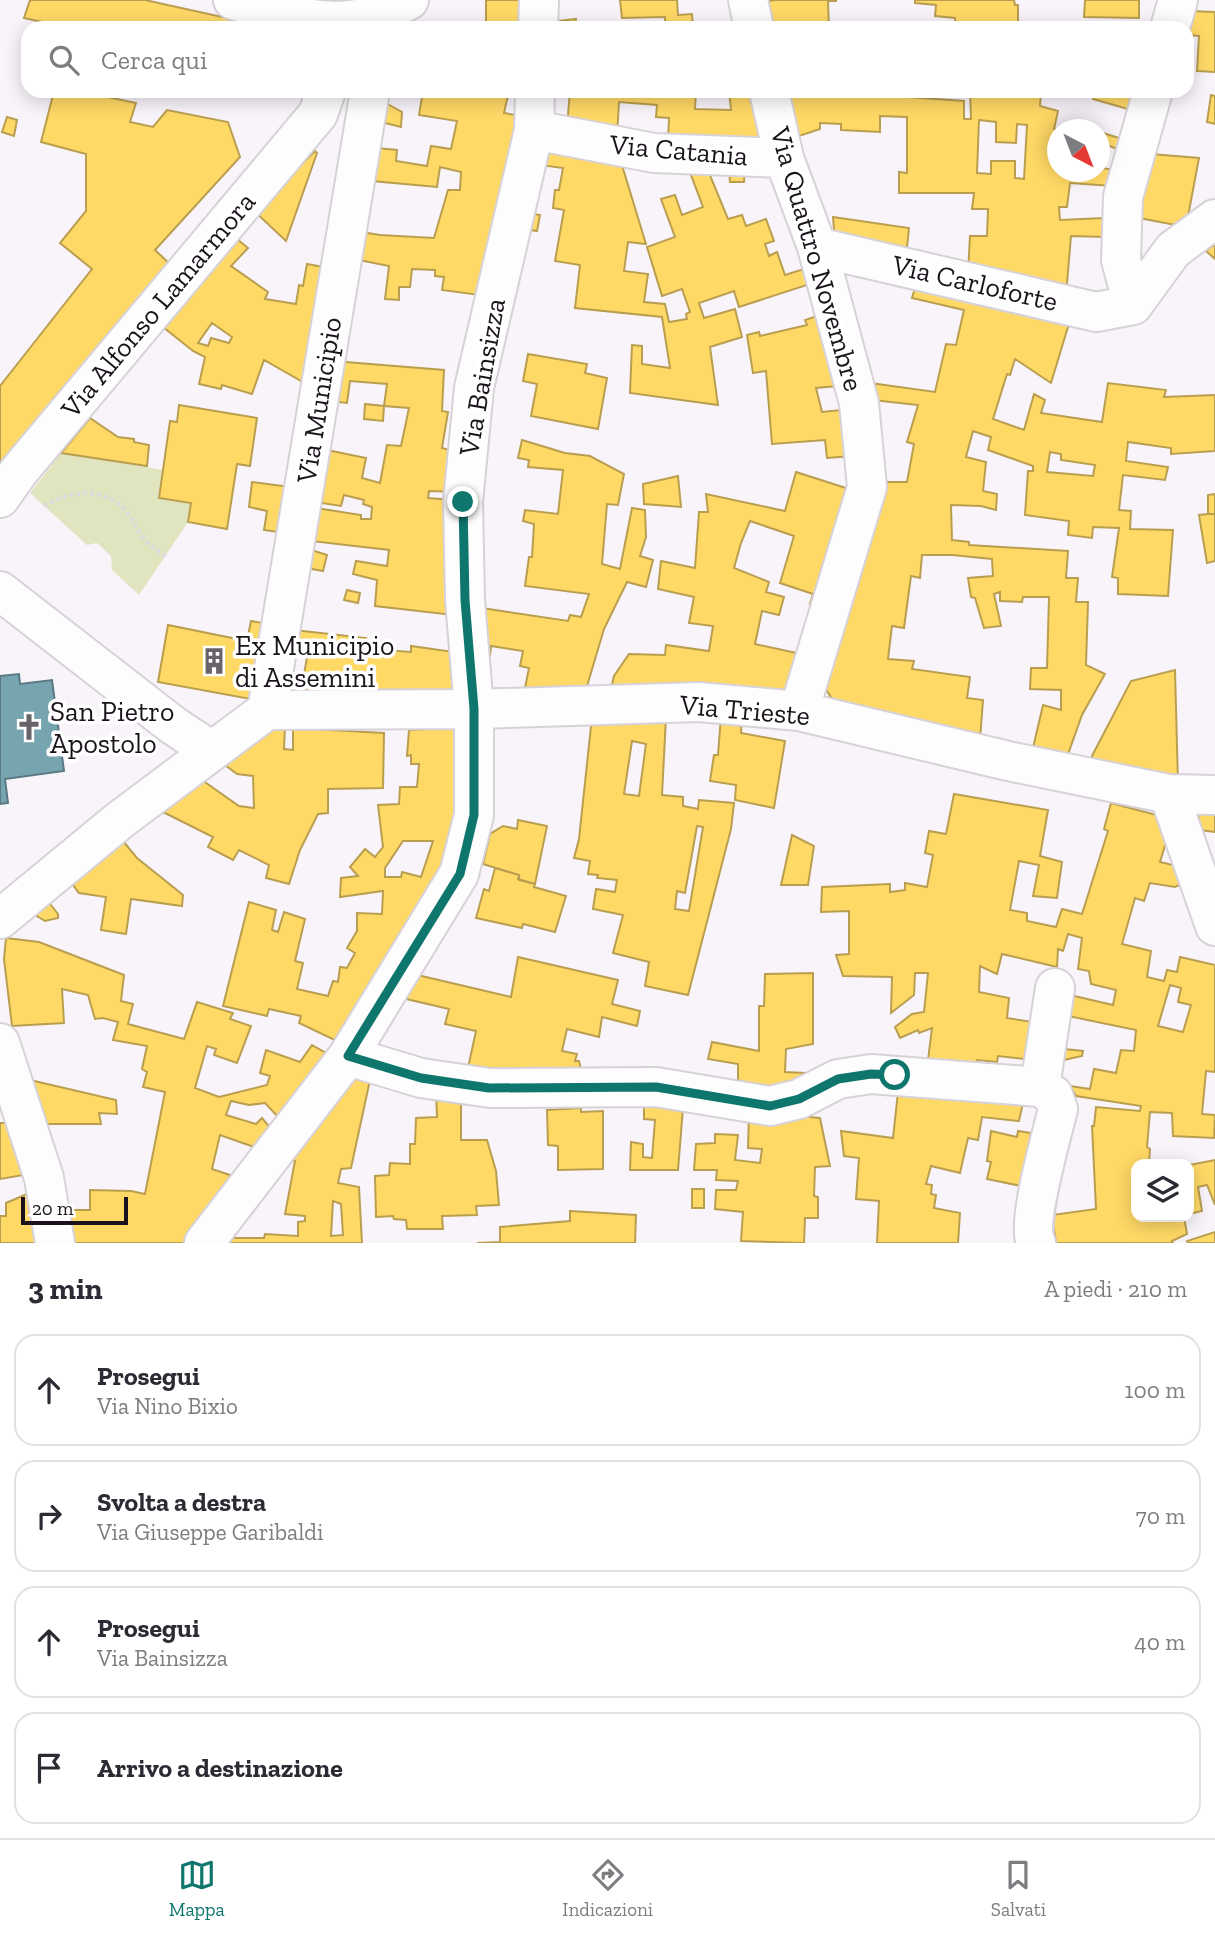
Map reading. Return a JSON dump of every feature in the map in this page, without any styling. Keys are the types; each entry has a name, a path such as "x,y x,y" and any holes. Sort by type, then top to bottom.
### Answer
{"street":[{"path":"233,0 314,20 328,21"},
{"path":"374,21 409,0"},
{"path":"538,0 538,21"},
{"path":"748,0 752,21"},
{"path":"1172,21 1178,0"},
{"name":"Via Bainsizza","path":"204,1243 348,1056 460,874 474,815 474,709 465,600 463,502 474,388 534,130 536,98"},
{"name":"Via Quattro Novembre","path":"771,98 784,158 817,247 859,403 867,487 799,711"},
{"path":"1133,305 1121,260 1123,197 1151,98"},
{"name":"Via Alfonso Lamarmora","path":"0,498 19,471 322,103 341,113 367,109"},
{"name":"Via Municipio","path":"267,710 367,109"},
{"name":"Via Catania","path":"534,130 654,153 784,158"},
{"path":"1133,305 1173,250 1215,219"},
{"name":"Via Carloforte","path":"817,247 1096,312 1133,305"},
{"path":"0,591 174,726 212,751"},
{"name":"Via Trieste","path":"267,710 474,709 699,702 799,711 1008,761 1169,794 1215,794"},
{"path":"0,919 121,820 267,710"},
{"path":"1169,794 1215,926"},
{"path":"1040,1087 1055,988"},
{"path":"0,1043 44,1178 55,1243"},
{"path":"348,1056 421,1078 489,1088 656,1087 770,1106 799,1099 838,1079 871,1074 1040,1087 1053,1095 1058,1109 1034,1215 1036,1243"}],"path":[{"path":"44,506 61,496 78,493 96,494 115,501 127,512 145,540 166,557"}],"green space":[{"path":"61,453 163,470 159,498 191,503 188,522 139,595 112,570 111,556 97,543 87,545 30,493"}],"building: Abitazioni":[{"path":"30,0 145,0 240,21 38,21 24,18"},
{"path":"486,0 520,0 520,21 486,21"},
{"path":"620,0 677,0 678,15 692,14 692,21 665,21 665,17 622,18"},
{"path":"836,0 828,1 829,21 772,21 768,1"},
{"path":"915,0 1014,0 1015,5 1018,5 1018,21 955,21 955,18 935,16 936,5 915,3"},
{"path":"1085,0 1139,0 1139,18 1084,17"},
{"path":"1190,11 1215,12 1215,72 1197,71 1199,36 1194,36 1194,21 1189,21"},
{"path":"1211,95 1215,96 1215,124 1207,122"},
{"path":"52,98 112,98 136,103 130,122 153,127 167,110 228,122 240,157 155,250 172,266 0,476 0,386 92,269 60,243 86,211 86,154 41,142"},
{"path":"422,98 507,98 504,113 521,116 479,295 442,290 444,277 435,276 435,270 412,269 410,287 399,287 399,300 385,299 389,266 354,259 361,232 434,238 448,190 460,190 461,172 440,167 437,187 372,181 377,148 397,150 396,161 427,166 431,146 451,149 457,121 419,115"},
{"path":"569,98 696,98 695,109 731,110 730,98 757,98 765,146 668,143 669,118 656,117 657,105 619,102 617,135 567,127"},
{"path":"785,98 923,98 964,101 964,119 971,119 970,98 1041,98 1040,106 1058,111 1056,119 1047,119 1047,182 1110,182 1110,169 1118,170 1113,186 1070,183 1067,207 1059,207 1060,220 1104,218 1105,237 1071,236 1066,295 968,273 970,236 987,236 988,209 972,209 974,193 899,193 899,172 907,173 907,117 880,116 880,132 841,130 841,124 820,123 820,129 796,137","holes":["979,120 996,122 996,142 1016,143 1017,124 1027,125 1024,179 1015,178 1015,161 991,161 991,174 977,173"]},
{"path":"1093,98 1139,98 1135,111"},
{"path":"384,102 402,112 401,127 381,122"},
{"path":"7,117 17,120 14,136 2,132"},
{"path":"1110,135 1128,141 1124,152 1110,146"},
{"path":"315,151 317,153 286,241 254,211"},
{"path":"543,151 621,162 646,244 628,242 624,271 648,274 644,302 665,304 669,322 687,319 686,314 690,312 682,289 662,296 647,247 675,237 661,199 675,195 682,215 703,207 688,167 707,168 728,219 742,215 746,226 766,219 774,241 765,244 769,256 777,252 785,275 804,269 810,284 739,307 734,291 699,303 704,318 735,309 742,337 710,347 718,405 630,393 632,345 642,346 642,364 670,368 662,317 575,308 580,265 555,261 564,210 553,208 555,190 559,190 563,168 540,165"},
{"path":"1151,154 1199,158 1186,227 1134,217"},
{"path":"745,167 744,182 730,182 729,168"},
{"path":"528,213 540,215 537,231 524,229"},
{"path":"833,217 909,228 906,256 835,241"},
{"path":"231,234 248,248 231,266 268,292 265,299 296,304 299,285 303,286 307,264 329,268 308,385 264,360 252,394 222,385 221,389 199,384 205,357 193,351 158,323","holes":["212,323 232,337 229,343 211,338 208,346 198,343"]},
{"path":"1215,244 1215,259 1206,251"},
{"path":"918,278 1071,317 1051,383 1015,359 1010,375 1007,374 993,419 1024,430 1034,394 1045,400 1041,413 1102,422 1108,383 1166,390 1164,397 1215,395 1215,451 1171,454 1171,448 1128,442 1126,461 1168,467 1165,480 1123,475 1119,510 1131,511 1130,529 1173,530 1168,596 1118,594 1118,578 1112,577 1119,528 1093,527 1092,538 1068,535 1069,521 1025,515 1028,471 1033,471 1033,466 988,450 991,437 973,431 966,457 986,462 983,491 997,494 996,510 981,506 951,505 952,540 969,542 969,545 1068,551 1066,578 1078,578 1076,602 1088,602 1086,665 1105,674 1082,715 1067,757 1033,748 1043,705 1061,710 1061,690 1030,689 1031,668 1047,668 1049,597 1023,597 1022,602 1000,601 1000,592 994,594 1001,626 984,628 975,598 971,597 968,578 993,576 992,559 922,555 920,578 911,576 904,628 892,626 888,659 914,661 912,669 970,677 967,698 983,700 980,740 836,705 820,680 880,482 907,482 914,444 907,442 918,405 873,400 870,383 935,392 946,344 956,345 964,310 912,298","holes":["1050,452 1061,454 1061,460 1095,465 1093,476 1047,472"]},
{"path":"820,315 837,386 816,388 822,412 841,410 852,456 827,458 825,440 772,444 766,371 753,373 747,335 759,332 760,336 807,325 805,320"},
{"path":"528,354 587,364 585,373 607,378 598,429 531,416 537,384 523,381"},
{"path":"333,361 444,370 442,411 448,412 442,448 458,452 454,492 429,491 428,498 453,500 453,615 375,606 377,580 353,574 356,561 387,566 389,550 311,541 316,508 371,519 372,507 363,504 364,500 344,495 341,506 315,502 322,449 366,458 362,478 380,483 387,445 401,446 409,408 384,406 387,384 350,381 347,403 329,401"},
{"path":"365,404 384,406 383,421 364,419"},
{"path":"179,405 257,418 250,466 237,464 227,529 188,522 191,503 159,498 170,421 177,422"},
{"path":"90,418 118,437 149,445 147,466 61,453"},
{"path":"522,440 565,453 590,456 624,474 618,505 607,504 602,564 620,569 632,508 645,510 646,537 640,556 653,560 646,587 627,582 604,629 582,703 523,698 529,668 520,666 523,651 491,646 490,656 475,653 475,607 568,621 570,615 581,617 589,594 525,586 529,557 532,557 534,524 523,521 525,510 558,514 563,470 528,467 529,460 518,458"},
{"path":"796,472 852,490 820,607 810,604 813,594 780,583 794,536 750,521 741,543 734,568 769,582 766,592 784,597 779,615 762,611 755,644 801,654 782,701 609,697 614,676 629,654 665,655 666,645 709,651 713,626 689,623 694,597 658,589 661,561 695,568 699,512 708,512 706,494 785,511"},
{"path":"678,476 681,507 644,504 643,484"},
{"path":"252,482 291,487 286,533 264,530 267,511 249,507"},
{"path":"1215,494 1215,514 1208,514 1208,495"},
{"path":"1215,514 1215,561 1207,563 1199,515"},
{"path":"308,549 327,555 323,571 306,568"},
{"path":"347,590 360,593 358,603 344,600"},
{"name":"Ex Municipio di Assemini","path":"251,621 274,625 256,700 158,682 168,625 247,641"},
{"path":"294,630 366,638 362,656 383,657 384,650 411,652 411,646 454,652 453,700 283,698 286,678 303,680 308,652 291,650"},
{"path":"1175,670 1178,784 1093,761 1092,756 1131,681"},
{"path":"742,715 741,733 785,741 774,808 735,800 736,785 710,781 714,755 718,755 721,716"},
{"path":"592,717 666,717 662,795 683,797 683,806 698,809 699,800 734,803 731,829 688,995 645,986 649,962 613,953 623,915 593,909 596,889 615,892 617,880 588,874 590,861 574,858 579,839","holes":["632,741 646,744 639,796 624,794","697,826 703,827 689,911 675,909 677,891 685,893"]},
{"path":"263,726 285,726 284,749 293,750 293,728 384,733 383,788 328,789 328,813 318,814 300,850 289,884 266,878 269,865 239,850 233,860 208,847 213,837 159,810 199,778 239,806 254,808 253,776 237,774 221,762"},
{"path":"464,727 450,866 343,1044 299,1023 301,1016 269,1009 267,1016 223,1006 249,902 276,910 272,930 278,932 284,912 305,919 295,961 303,963 297,989 328,996 333,981 338,982 340,967 347,968 355,953 347,948 357,931 357,913 382,914 383,891 340,897 341,878 358,876 350,867 365,849 375,857 383,847 378,805 399,804 400,787 417,787 419,764 411,764 411,755 407,756 409,730","holes":["403,841 433,841 421,877 402,872 401,877 385,877 385,868"]},
{"path":"954,794 1048,810 1040,856 1062,862 1057,898 1033,896 1039,865 1019,861 1010,910 1027,913 1027,921 1056,927 1062,909 1082,914 1108,831 1104,829 1111,803 1168,818 1167,839 1160,862 1190,869 1193,879 1175,887 1150,883 1144,901 1135,898 1122,944 1151,951 1147,977 1164,981 1167,970 1177,972 1180,957 1215,965 1215,1072 1206,1071 1202,1114 1215,1115 1214,1138 1173,1136 1172,1113 1150,1112 1147,1147 1150,1149 1149,1159 1131,1159 1131,1222 1185,1222 1187,1234 1172,1241 1173,1243 1056,1243 1052,1215 1096,1209 1092,1126 1096,1107 1140,1111 1141,1106 1076,1096 1070,1086 1090,1089 1094,1069 1116,1073 1121,1050 1134,1051 1136,1030 1068,1016 1070,995 1113,1005 1116,990 1091,984 1089,971 1078,969 1082,938 1068,934 1063,951 1058,949 1057,967 1002,954 997,974 980,966 979,992 1009,998 1007,1018 1039,1023 1033,1060 998,1056 997,1062 977,1060 976,1071 927,1068 932,1028 919,1033 918,1030 900,1038 895,1027 912,1014 924,1012 928,973 915,973 914,995 891,1013 892,977 843,976 836,955 849,954 849,911 821,912 822,887 890,884 890,892 905,890 905,883 927,887 933,855 925,853 929,831 946,834","holes":["1170,985 1181,988 1178,1002 1191,1005 1183,1032 1158,1026"]},
{"path":"1215,812 1215,832 1200,830 1198,813"},
{"path":"518,820 547,826 535,884 519,880 519,875 483,864 490,834 503,826 517,829"},
{"path":"792,835 814,846 808,885 781,885"},
{"path":"123,841 137,858 183,895 182,906 131,899 126,934 101,930 106,897 79,893 70,881"},
{"path":"495,868 519,875 518,879 535,884 534,887 566,896 555,932 523,924 522,928 476,918 484,889 489,891"},
{"path":"47,900 58,918 45,921 32,913"},
{"path":"6,938 39,942 124,975 121,1001 133,1004 128,1024 184,1039 197,1002 233,1013 230,1019 251,1026 237,1063 214,1055 216,1049 207,1046 195,1088 219,1097 267,1085 270,1076 260,1073 266,1050 300,1062 312,1045 333,1057 281,1120 265,1103 249,1105 231,1101 226,1115 256,1124 262,1118 272,1130 257,1148 220,1135 212,1169 239,1178 193,1243 69,1243 64,1210 90,1210 90,1190 145,1194 165,1092 143,1087 147,1072 142,1069 147,1046 113,1040 118,1022 95,1019 88,995 62,989 64,1023 12,1026 4,959"},
{"path":"518,957 618,980 612,1004 640,1011 637,1026 602,1017 599,1037 567,1029 562,1051 577,1054 575,1061 579,1061 582,1073 468,1068 476,1031 445,1024 449,1009 398,997 413,974 511,997"},
{"path":"813,973 813,1044 786,1049 785,1072 805,1073 805,1084 738,1093 738,1064 708,1059 712,1042 759,1051 759,1006 764,1006 765,974"},
{"path":"1064,1049 1083,1051 1082,1056 1064,1060"},
{"path":"343,1074 370,1080 351,1168 341,1169 338,1183 359,1187 362,1243 220,1243 224,1238 264,1238 265,1234 298,1236 298,1222 305,1221 305,1216 285,1214 295,1161 281,1158","holes":["333,1201 341,1204 343,1235 331,1236"]},
{"path":"30,1080 116,1100 117,1114 99,1113 101,1124 44,1124"},
{"path":"436,1092 461,1097 461,1140 487,1140 496,1171 499,1205 476,1206 477,1215 442,1216 443,1229 407,1229 406,1220 394,1219 393,1216 376,1217 375,1176 389,1175 390,1163 410,1164 410,1144 415,1144 416,1118 437,1117"},
{"path":"898,1092 1023,1103 1019,1121 982,1117 978,1140 968,1138 960,1173 931,1166 926,1184 932,1185 931,1194 936,1195 934,1208 960,1213 958,1243 877,1243 879,1201 856,1199 859,1158 844,1156 841,1131 893,1138"},
{"path":"644,1100 683,1108 678,1170 630,1170 631,1142 643,1144 643,1157 652,1158 655,1120 644,1119"},
{"path":"581,1108 581,1112 603,1111 603,1169 558,1170 558,1146 548,1145 547,1110"},
{"path":"749,1112 820,1118 830,1166 815,1167 814,1196 818,1197 818,1218 805,1218 804,1243 741,1241 743,1212 715,1209 716,1190 736,1190 738,1181 716,1180 717,1170 694,1170 696,1144 715,1143 715,1134 738,1135 735,1160 760,1163 762,1149 748,1148"},
{"path":"0,1123 16,1123 29,1174 0,1179"},
{"path":"991,1131 1017,1137 1018,1131 1031,1133 1026,1187 987,1179 991,1162 987,1161"},
{"path":"1215,1160 1215,1205 1207,1185 1198,1187 1202,1211 1194,1213 1194,1164"},
{"path":"692,1189 704,1189 704,1208 692,1208"},
{"path":"34,1191 44,1243 0,1243 0,1216 6,1216 6,1203"},
{"path":"570,1211 636,1215 635,1243 477,1243 500,1242 500,1227 570,1221"},
{"path":"1215,1232 1215,1243 1187,1241"}],"building: Pubblico":[{"name":"San Pietro Apostolo","path":"19,674 20,684 52,680 64,771 5,779 8,803 0,804 0,676"}],"place":[{"name":"Ex Municipio di Assemini","path":"214,661"},
{"name":"San Pietro Apostolo","path":"29,727"}],"route":[{"path":"463,502 465,600 474,709 474,815 460,874 348,1056 421,1078 489,1088 656,1087 770,1106 799,1099 838,1079 871,1074 895,1075"}]}
